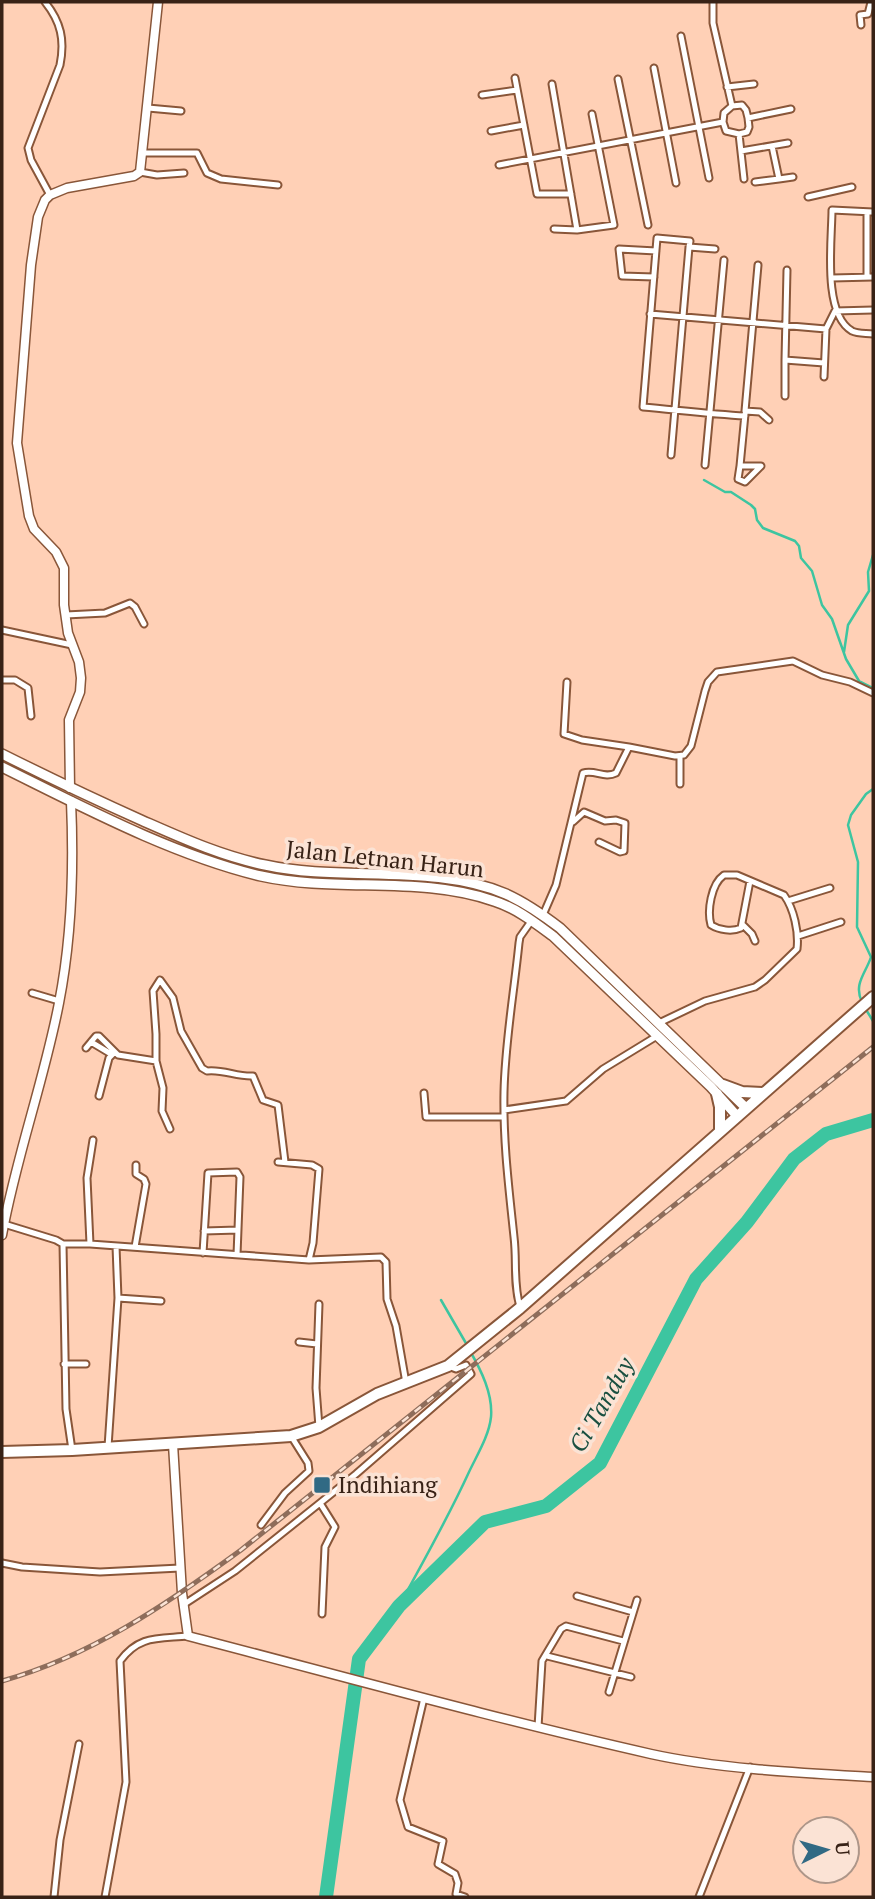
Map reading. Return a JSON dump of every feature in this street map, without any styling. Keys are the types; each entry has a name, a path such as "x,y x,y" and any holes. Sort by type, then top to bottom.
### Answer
{"highway":[{"path":"2,1452 291,1436 319,1427 377,1394 448,1366 520,1308 871,999"},
{"path":"720,1131 720,1090 762,1093"}],"main road":[{"name":"Jalan Letnan Harun","path":"2,754 70,788 222,854 267,866 298,870 478,884 505,894 543,915 582,949 659,1023 720,1090 737,1116"},
{"name":"Jalan Letnan Harun","path":"2,767 71,801 219,864 297,881 392,886 476,895 501,904 532,920 657,1036 720,1090 747,1108"},
{"path":"219,864 222,854"},
{"path":"573,957 582,949"}],"street":[{"path":"45,2 61,34 62,52 60,65 28,148 31,160 50,195"},
{"path":"140,172 158,2"},
{"path":"713,2 713,23 732,106"},
{"path":"861,25 860,15 869,12 871,2"},
{"path":"681,36 709,178"},
{"path":"654,68 676,183"},
{"path":"515,78 537,194 571,194"},
{"path":"618,79 648,225"},
{"path":"727,87 754,83"},
{"path":"552,84 578,230"},
{"path":"482,95 517,90"},
{"path":"742,105 746,110 749,127 747,132 738,134 726,131 724,113 732,106 742,105"},
{"path":"148,108 181,111"},
{"path":"748,118 791,109"},
{"path":"554,229 578,230 614,225 592,114"},
{"path":"499,165 723,122"},
{"path":"491,131 524,125"},
{"path":"738,134 744,179"},
{"path":"741,151 788,143"},
{"path":"772,146 779,179"},
{"path":"143,153 197,153 207,173 221,179 278,185"},
{"path":"70,788 69,720 80,692 82,678 66,615 64,568 56,552 34,529 29,516 17,443 35,234 41,206 50,195 67,188 134,176 140,172 157,175 184,173"},
{"path":"755,182 793,177"},
{"path":"808,197 852,187"},
{"path":"824,377 826,329 835,311 831,192"},
{"path":"832,210 870,212 870,276 832,278"},
{"path":"671,455 675,410 689,247 690,241 657,238 643,407 675,410 710,414 760,412 769,420"},
{"path":"689,247 715,249"},
{"path":"654,277 622,275 619,249 656,251"},
{"path":"705,465 724,260"},
{"path":"740,466 758,265"},
{"path":"785,396 787,270"},
{"path":"835,311 873,310"},
{"path":"835,311 850,330 873,334"},
{"path":"650,314 826,329"},
{"path":"785,360 824,363"},
{"path":"66,615 104,613 130,603 144,624"},
{"path":"2,631 72,645"},
{"path":"567,682 564,734 582,740 680,756 691,746 708,682 724,669 787,661 799,662 822,675 850,682 873,693"},
{"path":"2,680 15,680 29,688 32,716"},
{"path":"543,915 556,885 583,774 591,772 608,776 617,773 629,747"},
{"path":"680,756 681,784"},
{"path":"2,1236 59,1002 69,934 71,801"},
{"path":"573,822 584,812 605,821 625,823 623,852 599,842"},
{"path":"659,1023 705,1001 755,987 794,952 798,936 788,901 779,892 733,874 724,875 716,883 709,919 711,925 736,930 743,925 750,881"},
{"path":"788,901 830,888"},
{"path":"520,1308 515,1282 515,1241 506,1180 504,1113 509,1016 519,943 532,920"},
{"path":"798,936 841,922"},
{"path":"743,925 752,934 755,942"},
{"path":"170,1129 162,1111 163,1088 156,1061 153,998 154,987 160,980 173,998 179,1026 202,1068 207,1071 253,1076 263,1100 278,1105 282,1162 312,1165 319,1169 310,1260"},
{"path":"32,993 59,1002"},
{"path":"86,1048 99,1036 112,1053"},
{"path":"424,1093 426,1117 504,1113 566,1101 603,1069 657,1036"},
{"path":"91,1042 121,1056 156,1061"},
{"path":"99,1096 112,1053"},
{"path":"90,1244 87,1178 93,1140"},
{"path":"135,1247 146,1184 144,1179 136,1174 136,1165"},
{"path":"203,1253 207,1175 211,1171 239,1174 237,1255"},
{"path":"4,1224 63,1244 310,1260 373,1255 384,1258 387,1269 387,1299 396,1326 406,1383"},
{"path":"204,1231 238,1230"},
{"path":"63,1244 64,1364 66,1409 72,1450"},
{"path":"108,1447 118,1298 116,1246"},
{"path":"118,1298 161,1301"},
{"path":"319,1304 316,1388 319,1427"},
{"path":"299,1342 317,1343"},
{"path":"64,1364 86,1364"},
{"path":"183,1605 235,1571 367,1466 471,1374 466,1365 456,1369 448,1366"},
{"path":"261,1525 279,1500 309,1471 308,1463 291,1436"},
{"path":"173,1444 180,1568 188,1636"},
{"path":"320,1503 335,1527 325,1547 322,1614"},
{"path":"2,1563 22,1567 100,1572 180,1568"},
{"path":"577,1596 633,1612"},
{"path":"609,1692 637,1600"},
{"path":"538,1727 540,1670 558,1631 566,1626 623,1641"},
{"path":"105,1897 126,1782 120,1661 129,1648 149,1639 188,1636 502,1720 653,1754 750,1767 873,1777"},
{"path":"547,1656 631,1676"},
{"path":"424,1698 400,1800 408,1827 443,1841 438,1864 456,1874 456,1894 465,1897"},
{"path":"54,1897 60,1840 79,1745"},
{"path":"699,1897 750,1767"}],"waterway":[{"path":"704,480 751,505 763,528 795,541 799,546 801,558 812,571 822,605 832,619 846,659 859,681 873,688"},
{"path":"844,652 848,625 869,591 868,572 873,555"},
{"path":"862,1002 860,984 871,957 857,927 858,862 848,825 851,815 866,794 873,789"},
{"path":"865,1008 873,1021"},
{"name":"Ci Tanduy","path":"326,1897 359,1659 399,1606 485,1522 546,1506 600,1463 696,1279 747,1222 794,1159 826,1134 873,1120"},
{"path":"441,1300 467,1345"},
{"path":"399,1606 453,1506 488,1431 491,1417 488,1391 470,1351"}],"railway":[{"path":"2,1681 66,1658 97,1643 156,1609 241,1550 873,1047"}],"place":[{"name":"Indihiang","path":"322,1485"}]}
